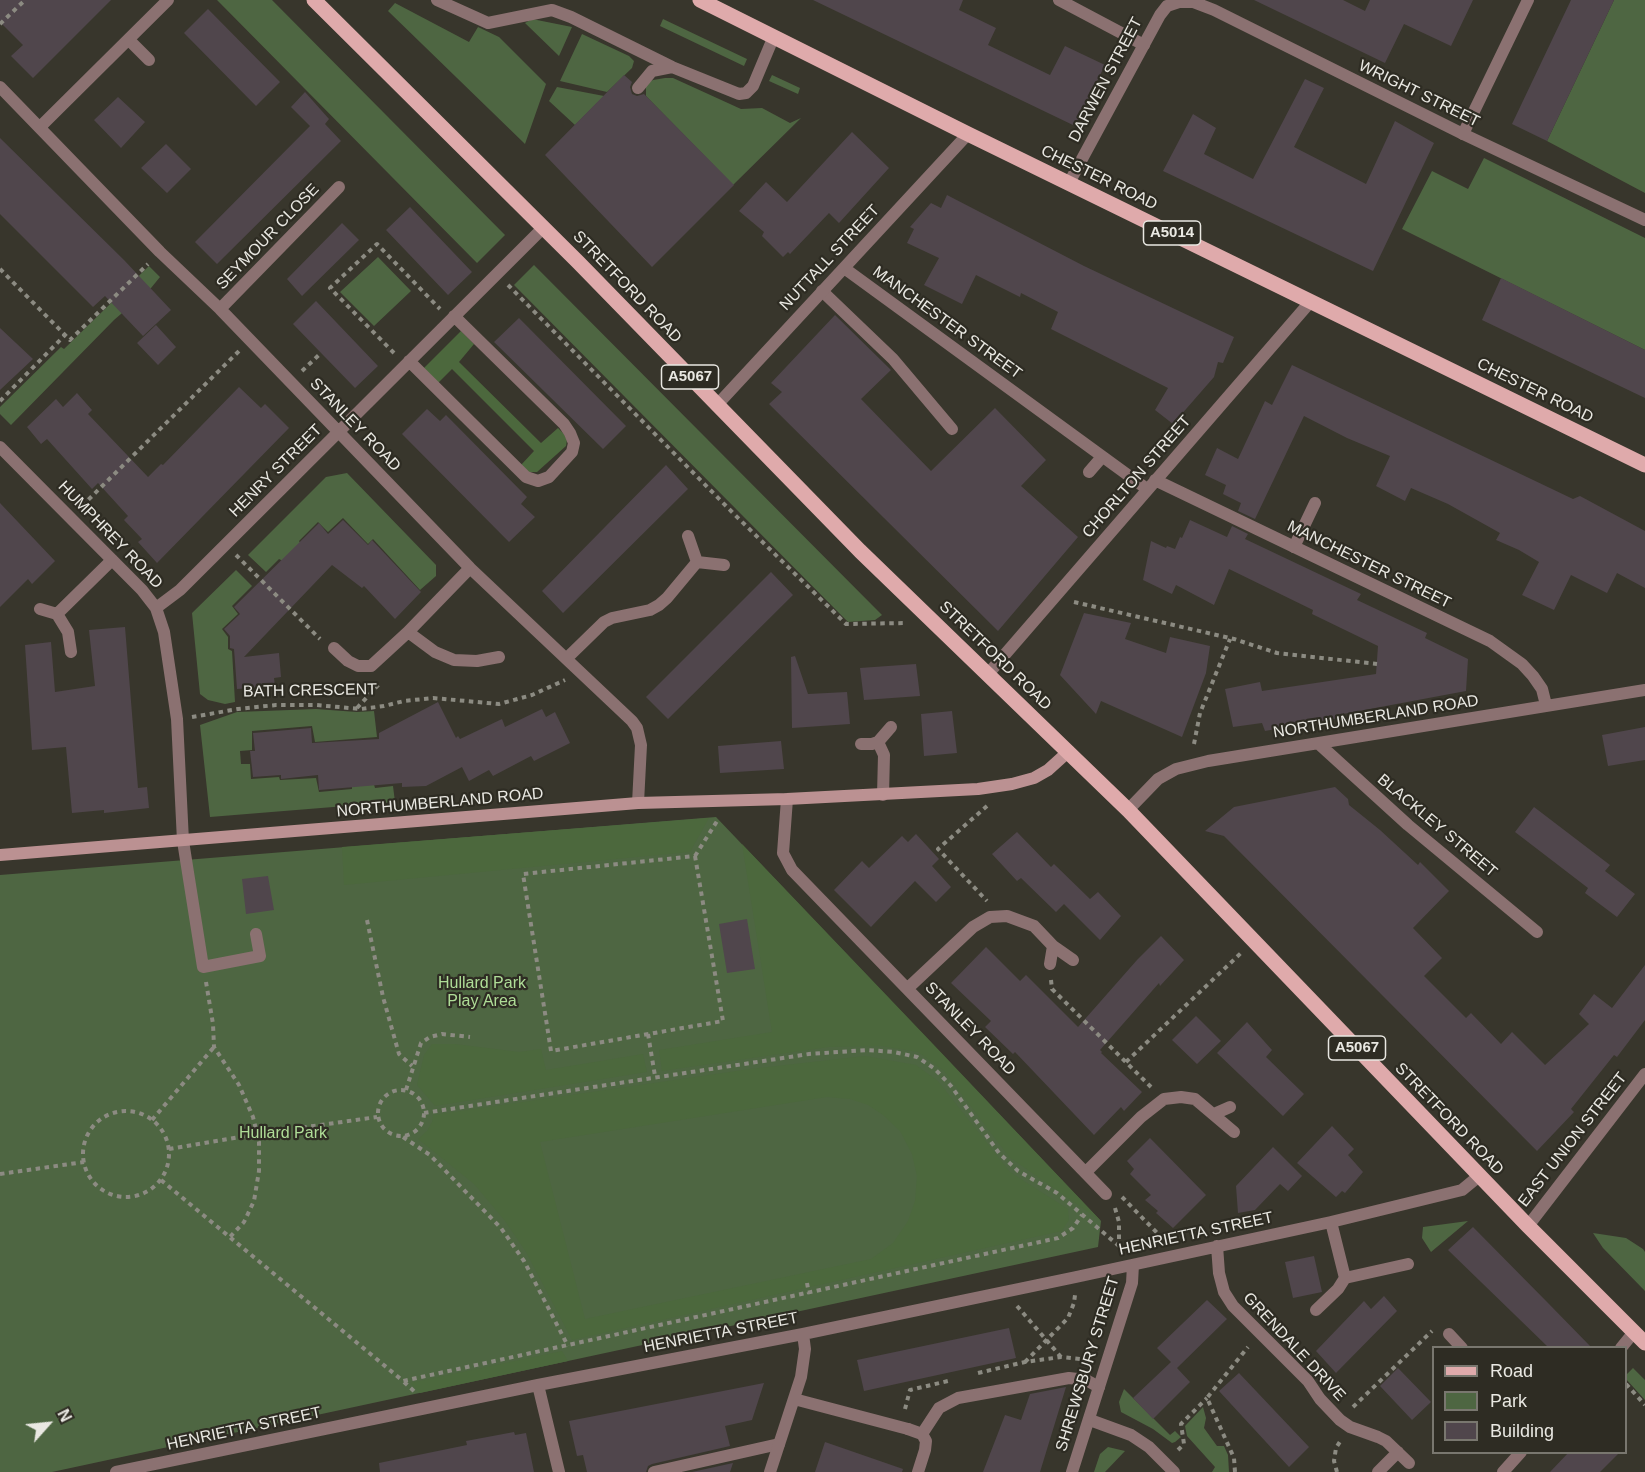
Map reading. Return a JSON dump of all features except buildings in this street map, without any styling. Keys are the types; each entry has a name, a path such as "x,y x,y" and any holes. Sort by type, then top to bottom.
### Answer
{"main road":[{"name":"STRETFORD ROAD","path":"314,0 543,228 860,551 1128,810 1479,1176 1645,1343"},
{"name":"CHESTER ROAD","path":"700,0 968,134 1645,465"},
{"name":"NORTHUMBERLAND ROAD","path":"0,855 638,803 883,795 988,788 1034,778 1048,770 1069,751"}],"street":[{"path":"40,127 168,0"},
{"path":"437,0 488,23 552,10 572,17 672,67 743,95 753,86 774,36"},
{"path":"1059,0 1144,45"},
{"path":"1463,134 1528,0"},
{"name":"DARWEN STREET","path":"1069,183 1160,15 1167,6 1179,1"},
{"name":"WRIGHT STREET","path":"1179,1 1193,2 1214,10 1463,134 1645,220"},
{"path":"129,40 149,60"},
{"path":"638,88 652,71 672,67"},
{"name":"STANLEY ROAD","path":"0,87 160,252 220,309 470,568 626,713 637,728 641,745 638,803"},
{"name":"NUTTALL STREET","path":"717,405 968,134"},
{"name":"SEYMOUR CLOSE","path":"220,309 339,187"},
{"name":"HENRY STREET","path":"156,608 180,590 543,228"},
{"name":"MANCHESTER STREET","path":"844,268 1102,457 1151,485 1294,547 1490,641 1527,670 1542,689 1546,705"},
{"path":"822,291 893,359 952,429"},
{"name":"CHORLTON STREET","path":"988,674 1311,302"},
{"path":"407,363 526,477 538,481 549,477 572,452 574,442 570,433 564,424 452,318"},
{"name":"HUMPHREY ROAD","path":"0,447 142,590 156,608 164,632 177,719 183,841 203,967"},
{"path":"1089,472 1102,457"},
{"path":"1294,547 1315,503"},
{"path":"688,536 697,562"},
{"path":"57,614 112,560"},
{"path":"697,562 724,565"},
{"path":"567,658 604,622 650,610 659,605 697,562"},
{"name":"BATH CRESCENT","path":"334,648 348,661 358,666 371,666 408,632 470,568"},
{"path":"40,609 57,614 68,632 71,652"},
{"path":"408,632 435,652 454,660 477,661 499,657"},
{"name":"NORTHUMBERLAND ROAD","path":"1128,810 1158,779 1176,769 1208,761 1645,690"},
{"path":"861,744 878,742 891,728"},
{"path":"878,742 884,755 883,795"},
{"name":"BLACKLEY STREET","path":"1319,744 1408,825 1537,932"},
{"name":"STANLEY ROAD","path":"787,799 783,853 792,870 1106,1194"},
{"path":"908,988 973,927 990,917 1007,915 1034,926 1053,946 1073,960"},
{"path":"203,967 260,956 256,934"},
{"path":"1050,964 1053,946"},
{"name":"EAST UNION STREET","path":"1528,1226 1645,1074"},
{"path":"1086,1172 1141,1117 1164,1099 1181,1097 1195,1099 1234,1132"},
{"path":"1214,1114 1230,1107"},
{"name":"HENRIETTA STREET","path":"116,1472 538,1385 803,1334 1331,1222 1462,1190 1479,1176"},
{"path":"1331,1222 1345,1278"},
{"name":"GRENDALE DRIVE","path":"1217,1246 1219,1273 1224,1293 1233,1306 1308,1381 1320,1399 1345,1424 1378,1437 1409,1463"},
{"path":"1316,1310 1338,1289 1345,1278 1408,1264"},
{"name":"SHREWSBURY STREET","path":"1072,1472 1132,1283 1128,1266"},
{"path":"1622,1346 1634,1332"},
{"path":"770,1472 804,1363 803,1334"},
{"path":"1449,1334 1461,1346"},
{"path":"922,1434 939,1408 958,1398 1069,1378 1086,1380 1099,1387"},
{"path":"538,1385 559,1472"},
{"path":"794,1399 922,1434 926,1441 926,1450 918,1472"},
{"path":"1090,1420 1131,1435 1170,1467"},
{"path":"657,1472 779,1444"},
{"path":"1378,1472 1398,1452"},
{"path":"1503,1472 1519,1454"}],"path":[{"path":"0,24 25,0"},
{"path":"407,363 330,288 376,244 452,318"},
{"path":"0,269 70,340 160,252"},
{"path":"497,273 732,512 846,624 935,623"},
{"path":"0,402 65,335"},
{"path":"70,518 250,340"},
{"path":"290,382 321,353"},
{"path":"225,544 316,637 334,648"},
{"path":"1074,602 1230,639 1277,653 1377,664"},
{"path":"1194,744 1200,713 1230,639"},
{"name":"BATH CRESCENT","path":"177,719 276,705 316,705 361,709 433,698 499,704 532,695 559,684 581,671"},
{"path":"988,788 988,805 938,849 987,899 990,917"},
{"path":"695,856 523,874 551,1051 723,1021 695,856 729,801"},
{"path":"367,920 383,997 399,1054 412,1066"},
{"path":"1126,1062 1254,940"},
{"path":"1050,964 1052,989 1164,1099"},
{"path":"203,967 213,1024 214,1047 239,1085 253,1117 259,1142 259,1171 254,1201 244,1222 229,1238"},
{"path":"406,1090 421,1043 430,1037 442,1034 470,1037"},
{"path":"648,1034 655,1076"},
{"path":"152,1120 214,1047"},
{"path":"424,1113 809,1054 867,1050 894,1052 916,1057 935,1069 951,1086 999,1153 1018,1171 1057,1193 1119,1246"},
{"path":"396,1090 406,1090 414,1094 422,1103 424,1113 421,1126 413,1133 403,1137 393,1136 384,1130 377,1117 378,1107 384,1096 396,1090"},
{"path":"124,1111 139,1113 152,1120 160,1128 169,1149 166,1171 161,1180 151,1190 138,1196 123,1198 110,1194 98,1186 89,1175 84,1162 84,1147 88,1134 98,1122 110,1114 124,1111"},
{"path":"169,1149 377,1117"},
{"path":"403,1137 430,1155 501,1228 524,1261 568,1346"},
{"path":"0,1174 84,1162"},
{"path":"161,1180 403,1381 1058,1238 1072,1228 1082,1215"},
{"path":"1128,1266 1119,1246 1119,1222 1115,1208 1106,1194 1118,1192 1179,1255"},
{"path":"1025,1362 1068,1318 1074,1303 1076,1277"},
{"path":"807,1283 809,1294"},
{"path":"1005,1292 1061,1357"},
{"path":"1337,1472 1334,1461 1336,1448 1345,1424 1436,1328"},
{"path":"1170,1467 1184,1444 1181,1424 1214,1390 1251,1343 1262,1334"},
{"path":"1627,1385 1645,1405"},
{"path":"1207,1398 1234,1458 1235,1472"}],"green space":[{"path":"217,0 272,0 505,235 477,263"},
{"path":"1614,0 1645,0 1645,193 1547,141"},
{"path":"395,3 469,42 478,27 499,37 546,84 525,144 388,11"},
{"path":"532,19 572,27 559,56 525,23"},
{"path":"663,19 747,59 744,66 660,26"},
{"path":"582,34 629,56 634,61 632,68 607,92 560,81"},
{"path":"772,75 800,88 798,94 769,81"},
{"path":"673,78 741,109 762,108 790,123 801,118 733,185 646,96 646,84"},
{"path":"557,87 604,96 575,125 549,101"},
{"path":"1484,158 1645,238 1645,350 1402,229 1432,171 1468,189"},
{"path":"378,257 411,291 374,326 340,292"},
{"path":"534,265 882,615 875,620 848,622 514,285"},
{"path":"149,266 160,277 151,288 114,320 11,425 0,414 0,407 61,347 64,349"},
{"path":"461,331 474,344 459,362 541,443 558,428 565,435 566,446 537,472 528,472 521,465 534,451 452,369 438,383 424,368"},
{"path":"347,473 436,565 436,576 420,590 373,539 368,544 343,518 328,532 318,522 299,541 301,544 283,561 279,559 266,572 248,555 326,477"},
{"path":"236,570 252,586 232,606 238,614 222,629 228,637 228,649 232,651 235,702 225,704 208,700 200,694 192,613"},
{"path":"316,709 374,711 377,737 315,742 312,726 252,731 252,750 240,751 241,764 250,764 251,779 316,778 319,792 352,789 352,783 373,781 375,788 393,786 395,802 210,817 200,725 237,712"},
{"name":"Hullard Park","path":"716,817 1101,1221 1098,1247 52,1472 0,1472 0,875"},
{"path":"709,818 690,852 344,885 342,847"},
{"path":"742,844 1101,1221 1009,1157 944,1071 918,1052 881,1046 829,1047 662,1071 659,1050 772,1032"},
{"path":"432,1044 455,1044 519,1052 541,1049 546,1070 643,1054 647,1072 435,1106 417,1085 424,1055"},
{"path":"865,1056 916,1065 938,1081 1010,1172 1068,1209 1069,1220 1062,1231 572,1340 526,1252 505,1221 474,1184 418,1139 427,1131 433,1115 750,1069","holes":["827,1097 850,1099 868,1105 883,1115 900,1131 912,1154 917,1176 915,1201 908,1221 893,1243 871,1259 585,1319 540,1142"]},
{"path":"1468,1221 1431,1252 1422,1238 1423,1227"},
{"path":"1593,1233 1626,1238 1643,1249 1645,1252 1645,1291 1603,1248"},
{"path":"562,1351 568,1361 420,1393 410,1383"},
{"path":"1633,1368 1645,1380 1645,1400 1627,1380 1627,1374"},
{"path":"1124,1389 1170,1435 1175,1431 1181,1437 1172,1443 1153,1429 1121,1412 1119,1402"},
{"path":"1203,1407 1206,1418 1204,1428 1217,1446 1224,1446 1228,1455 1229,1472 1212,1472 1215,1467 1187,1436 1185,1426"},
{"path":"1108,1447 1125,1451 1105,1472 1094,1472 1100,1454"}],"park label":[{"name":"Hullard Park Play Area","path":"482,993"}]}
